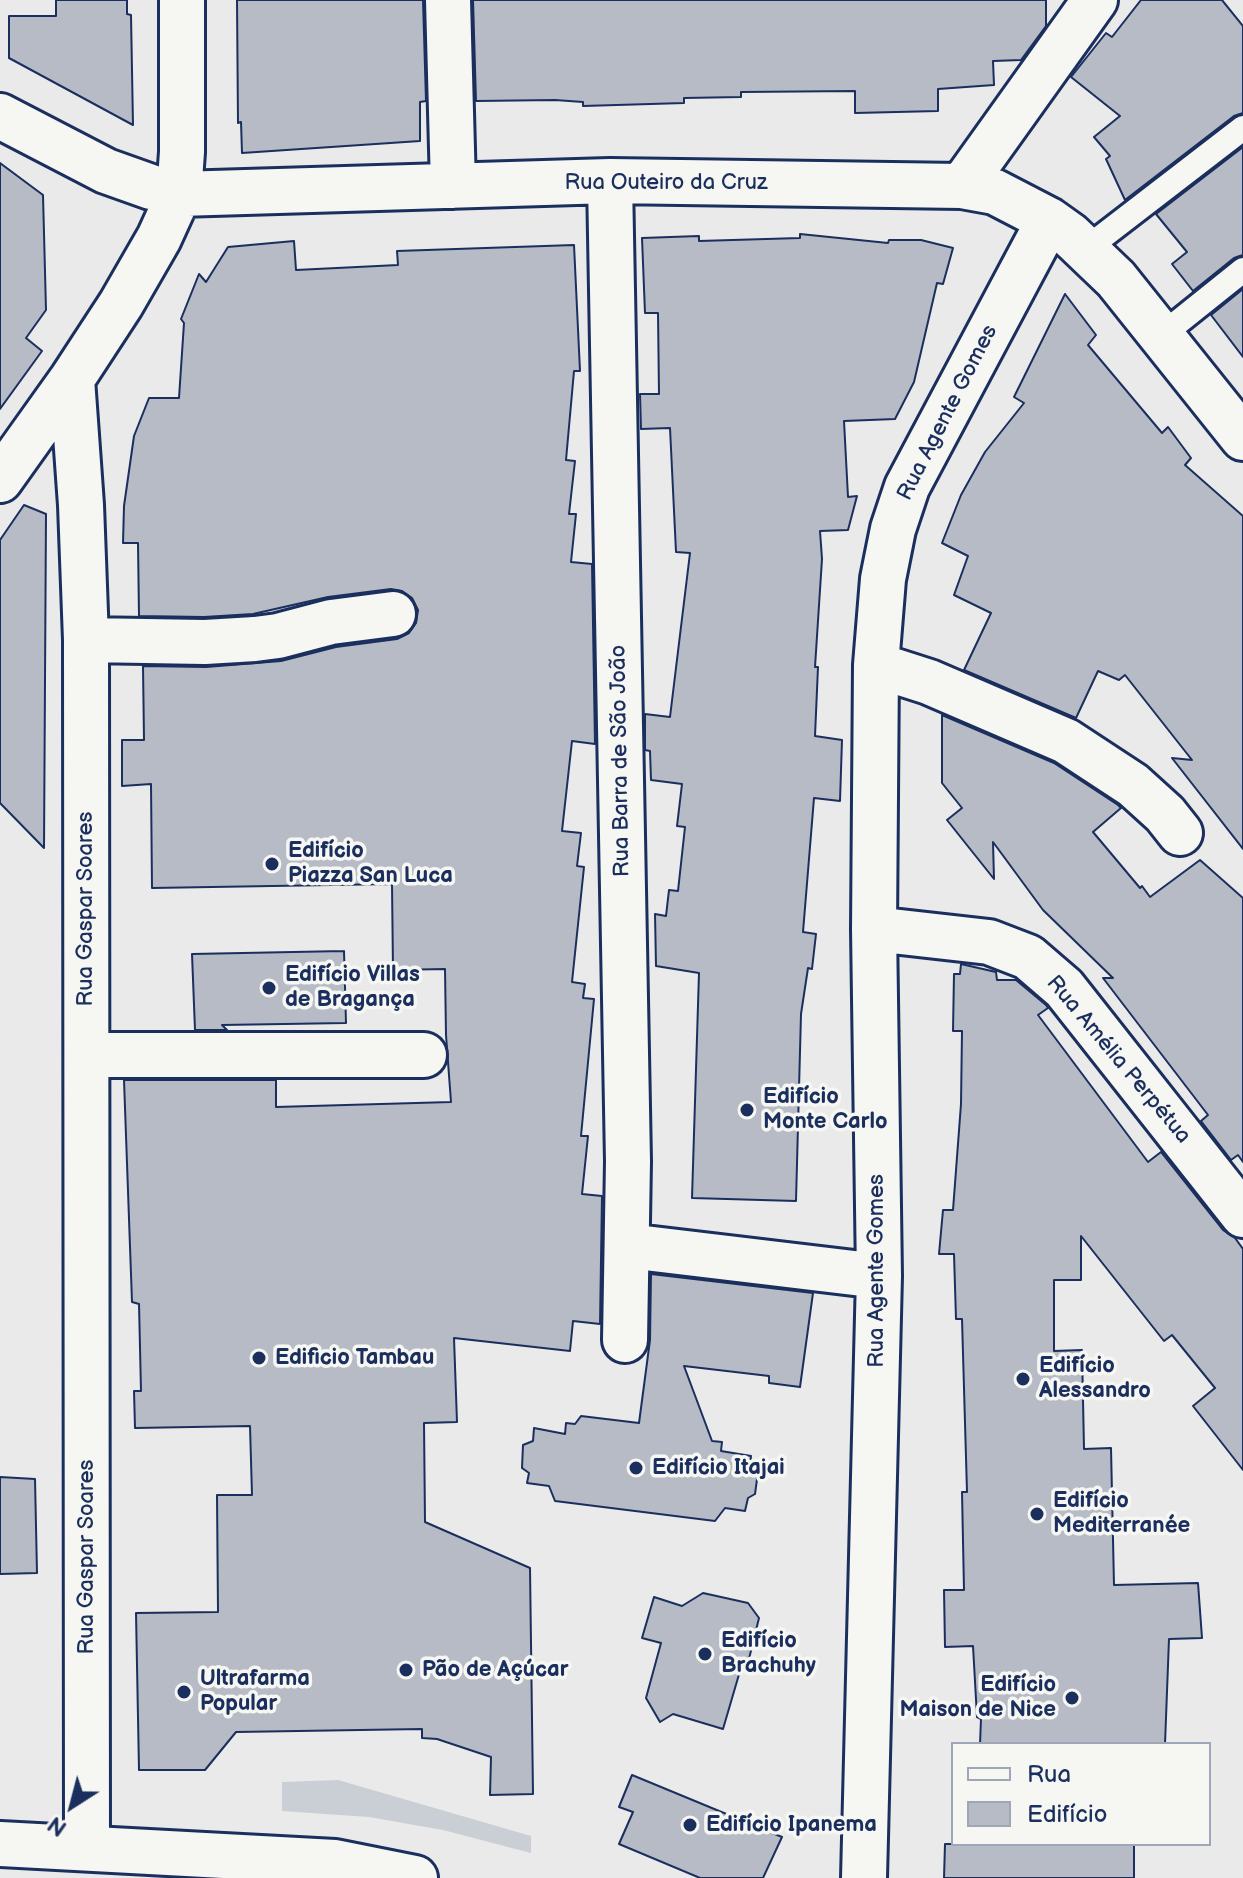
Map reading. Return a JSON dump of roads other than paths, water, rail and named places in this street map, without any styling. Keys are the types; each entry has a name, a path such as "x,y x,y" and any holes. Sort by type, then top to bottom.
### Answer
{"street":[{"path":"0,480 72,379 152,252 179,194 182,0"},
{"path":"448,0 453,186"},
{"path":"962,186 1095,0"},
{"name":"Rua Outeiro da Cruz","path":"0,116 106,171 179,194 610,181 962,186 995,192 1049,220 1086,249 1116,279 1239,425"},
{"name":"Rua Barra de São João","path":"610,181 628,1246 625,1340"},
{"name":"Rua Agente Gomes","path":"864,1878 879,1276 874,929 876,665 883,579 893,529 907,487 1049,220"},
{"name":"Rua Gaspar Soares","path":"72,379 86,640 87,1848"},
{"path":"86,640 174,642 255,639 331,622 393,614"},
{"path":"876,665 956,693 1066,741 1133,785 1165,814 1180,833"},
{"name":"Rua Amélia Perpétua","path":"874,929 989,942 1028,957 1064,988 1243,1215"},
{"path":"87,1055 424,1055"},
{"path":"628,1246 879,1276"},
{"path":"0,1844 335,1862 415,1878"}],"lane":[{"path":"1086,249 1243,128"},
{"path":"1162,335 1243,270"}],"place":[{"name":"Edifício Piazza San Luca","path":"272,864"},
{"name":"Edifício Villas de Bragança","path":"269,988"},
{"name":"Edifício Monte Carlo","path":"747,1110"},
{"name":"Edificio Tambau","path":"259,1358"},
{"name":"Edifício Alessandro","path":"1023,1379"},
{"name":"Edifício Itajai","path":"636,1468"},
{"name":"Edifício Mediterranée","path":"1037,1514"},
{"name":"Edifício Brachuhy","path":"705,1654"},
{"name":"Pão de Açúcar","path":"406,1670"},
{"name":"Ultrafarma Popular","path":"184,1692"},
{"name":"Edifício Maison de Nice","path":"1072,1698"},
{"name":"Edifício Ipanema","path":"690,1825"}]}
